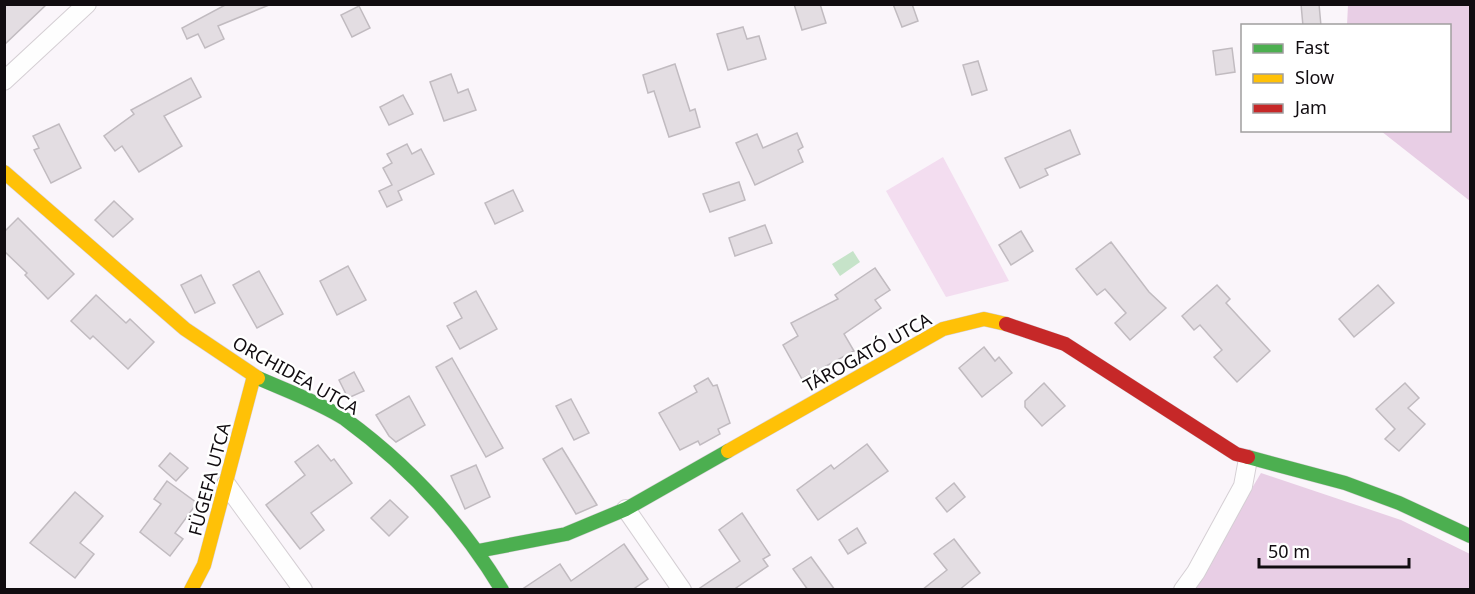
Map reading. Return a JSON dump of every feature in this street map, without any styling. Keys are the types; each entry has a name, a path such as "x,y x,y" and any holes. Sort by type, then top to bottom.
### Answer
{"street":[{"path":"4,81 87,4"},
{"name":"ORCHIDEA UTCA","path":"4,172 185,329 254,376 343,418 394,460 431,496 478,551 502,590"},
{"name":"TÁROGATÓ UTCA","path":"478,551 566,534 626,509 943,329 984,319 1012,325 1065,344 1236,454 1345,483 1399,503 1470,536"},
{"name":"FÜGEFA UTCA","path":"192,590 204,565 254,376"},
{"path":"1183,590 1196,572 1243,486 1248,459"},
{"path":"226,484 303,590"},
{"path":"626,509 682,590"}],"shaded area":[{"path":"1348,5 1470,5 1470,201 1382,132 1451,132 1451,24 1347,24"},
{"path":"943,157 1009,281 946,297 886,191"},
{"path":"853,251 860,262 840,276 832,264"},
{"path":"1261,473 1401,520 1470,554 1470,589 1191,590"}],"building":[{"path":"4,4 47,4 4,45"},
{"path":"227,4 269,5 218,26 224,39 205,48 198,34 187,39 182,28"},
{"path":"794,4 820,4 826,23 802,30"},
{"path":"893,4 912,4 918,21 902,27"},
{"path":"1301,4 1319,4 1321,24 1303,24"},
{"path":"359,6 370,28 352,37 341,15"},
{"path":"743,27 747,39 759,36 766,59 728,70 717,34"},
{"path":"1232,48 1235,72 1216,75 1213,51"},
{"path":"978,61 987,90 972,95 963,65"},
{"path":"675,64 690,111 695,109 700,127 669,137 654,91 648,93 643,75"},
{"path":"451,74 458,93 468,89 476,110 444,121 430,82"},
{"path":"191,78 201,97 164,116 182,146 139,172 122,146 115,151 104,136 134,114 131,110"},
{"path":"403,95 413,114 389,125 380,107"},
{"path":"59,124 81,168 51,183 34,150 39,148 33,136"},
{"path":"1070,130 1080,154 1045,169 1048,175 1020,188 1005,158"},
{"path":"797,133 803,147 798,150 803,162 755,185 736,143 757,134 763,148"},
{"path":"407,144 412,154 421,149 434,174 398,191 402,200 387,207 379,191 392,185 383,168 392,163 387,154"},
{"path":"739,182 745,200 710,212 703,194"},
{"path":"513,190 523,211 495,224 485,203"},
{"path":"114,201 133,219 113,237 95,220"},
{"path":"18,218 74,274 48,299 25,275 27,273 4,251 4,232"},
{"path":"765,225 772,243 735,256 729,238"},
{"path":"1021,231 1033,251 1011,265 999,245"},
{"path":"1111,242 1149,292 1166,308 1130,340 1115,323 1126,313 1105,289 1097,295 1076,269"},
{"path":"348,266 366,300 337,315 320,281"},
{"path":"875,268 890,290 875,300 881,308 844,334 854,351 802,379 783,345 798,336 791,323 838,299 835,295"},
{"path":"259,271 283,314 257,328 233,285"},
{"path":"201,275 215,303 195,313 181,285"},
{"path":"1217,285 1230,299 1226,303 1270,351 1237,382 1214,357 1222,350 1200,325 1194,330 1182,316"},
{"path":"1378,285 1394,303 1354,337 1339,319"},
{"path":"476,291 497,329 460,349 447,326 462,318 454,303"},
{"path":"96,295 126,323 130,319 154,342 128,369 93,336 90,339 71,321"},
{"path":"984,347 995,361 999,357 1012,373 982,397 959,368"},
{"path":"452,358 503,448 486,457 436,367"},
{"path":"354,372 364,391 348,398 339,380"},
{"path":"708,378 713,386 717,385 730,423 718,429 720,434 700,445 698,441 680,450 659,413 697,392 694,386"},
{"path":"1044,383 1065,406 1042,426 1025,407 1025,401"},
{"path":"1405,383 1419,398 1408,408 1425,424 1399,451 1385,439 1395,429 1376,409"},
{"path":"409,396 425,425 396,442 389,436 376,415"},
{"path":"571,399 589,433 574,440 556,406"},
{"path":"867,444 888,471 818,520 797,490 831,465 834,469"},
{"path":"318,445 331,461 334,459 352,483 311,513 324,530 300,549 266,505 305,475 295,462"},
{"path":"562,448 597,505 576,514 543,459"},
{"path":"170,453 188,468 176,481 159,466"},
{"path":"476,465 490,497 465,509 451,476"},
{"path":"167,481 197,503 175,533 183,539 170,556 140,532 161,504 154,499"},
{"path":"954,483 965,497 947,512 936,498"},
{"path":"75,492 103,516 80,543 94,554 75,578 30,543"},
{"path":"390,500 408,517 389,536 371,518"},
{"path":"742,513 770,555 763,559 768,566 733,590 697,590 740,561 719,530"},
{"path":"857,528 866,543 848,554 839,540"},
{"path":"954,539 980,573 959,590 922,590 947,570 934,554"},
{"path":"624,544 648,579 632,590 521,590 560,564 571,581"},
{"path":"811,557 835,590 808,590 793,569"}],"traffic: fast":[{"path":"258,378 335,413 390,456 412,476 451,519 502,590"},
{"path":"478,551 566,534 626,509 728,451"},
{"path":"1248,457 1345,483 1399,503 1470,536"}],"traffic: slow":[{"path":"4,172 185,329 258,378"},
{"path":"728,451 943,329 984,319 1006,324"},
{"path":"191,590 204,565 254,376"}],"traffic: jam":[{"path":"1006,324 1065,344 1236,454 1248,457"}]}
